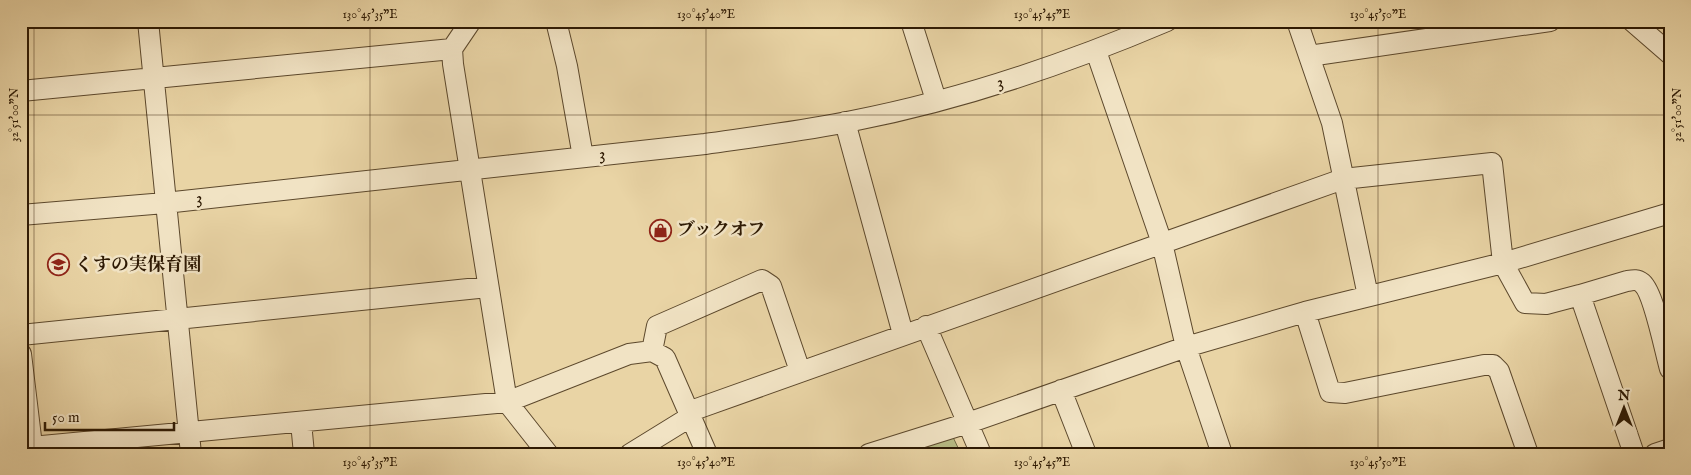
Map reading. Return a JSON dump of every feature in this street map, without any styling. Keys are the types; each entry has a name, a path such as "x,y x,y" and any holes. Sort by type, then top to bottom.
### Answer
{"street":[{"path":"148,21 191,454"},
{"path":"471,21 452,49 469,169 507,402 548,454"},
{"path":"556,21 567,66 583,157"},
{"path":"911,21 936,100"},
{"name":"3","path":"21,215 165,203 705,144 845,122 1015,79 1096,51 1167,21"},
{"path":"1297,21 1332,123 1368,296"},
{"path":"1309,56 1550,21"},
{"path":"1632,21 1670,54"},
{"path":"21,91 452,49"},
{"path":"1096,51 1162,243 1186,347 1222,454"},
{"path":"845,122 903,334"},
{"path":"630,454 689,414 800,371 1343,179 1492,163 1503,263 1525,303 1546,304 1634,280 1640,281 1662,305 1670,370"},
{"path":"869,454 968,423 1186,347 1305,312 1503,263 1670,213"},
{"path":"652,350 657,326 762,280 771,286 800,371"},
{"path":"21,335 488,287"},
{"path":"1580,295 1634,454"},
{"path":"1305,312 1330,392 1345,393 1484,365 1493,365 1499,371 1528,454"},
{"path":"926,326 981,454"},
{"path":"21,354 29,450 507,402 629,354 652,350 665,358 707,454"},
{"path":"1061,390 1086,454"},
{"path":"301,422 304,454"},
{"path":"1655,454 1670,449"}],"green space":[{"path":"952,435 961,454 893,454"}],"place":[{"name":"ブックオフ","path":"661,230"},
{"name":"くすの実保育園","path":"59,265"}]}
